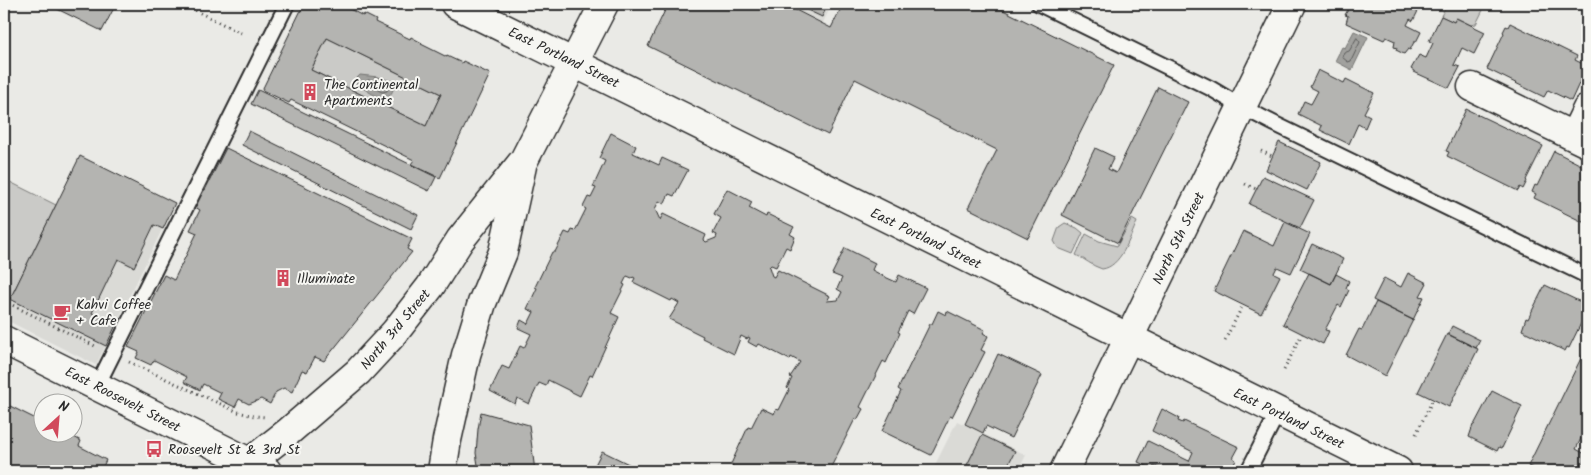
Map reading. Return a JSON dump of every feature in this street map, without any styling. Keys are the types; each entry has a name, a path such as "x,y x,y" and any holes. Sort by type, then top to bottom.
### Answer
{"street":[{"name":"East Portland Street","path":"456,4 1398,471"},
{"name":"North 3rd Street","path":"252,468 286,433 358,372 395,332 430,287 460,240 524,160 604,4"},
{"name":"North 5th Street","path":"1064,471 1292,4"},
{"path":"1472,87 1580,140 1587,109"},
{"name":"North 3rd Street","path":"442,471 466,355 482,303 502,252 524,160"},
{"name":"East Roosevelt Street","path":"5,344 97,386 252,468"}],"lane":[{"path":"97,386 287,4"},
{"path":"1038,4 1210,88 1242,107 1587,276"},
{"path":"1248,471 1278,412"}],"path":[{"path":"182,4 240,33"},
{"path":"1261,151 1272,156"},
{"path":"1245,184 1256,189"},
{"path":"4,301 102,349"},
{"path":"1225,340 1243,305"},
{"path":"1284,370 1302,334"},
{"path":"127,361 238,412 254,416 272,417"},
{"path":"1416,434 1433,399"}],"shaded area":[{"path":"784,4 832,4 823,23"},
{"path":"1447,4 1486,4 1476,24 1471,25 1457,18 1454,22 1441,16"},
{"path":"327,38 441,94 426,126 311,70"},
{"path":"80,156 175,203 96,365 4,319 4,312"},
{"path":"4,179 56,205 10,299 4,296"},
{"path":"1132,219 1137,222 1128,243 1120,257 1109,267 1098,268 1076,255 1086,234 1099,241 1117,246"},
{"path":"1065,223 1083,233 1073,254 1058,248 1054,241 1059,227"},
{"path":"957,421 1026,455 1018,471 932,471"}],"water":[{"path":"1354,31 1368,37 1352,70 1335,61 1342,47 1345,48"},
{"path":"360,75 391,81 394,87 392,92 383,98 370,93 357,84 356,79"}],"building":[{"path":"52,4 116,4 102,31 51,6"},
{"name":"The Continental Apartments","path":"304,4 340,4 363,16 364,14 376,20 375,22 410,39 411,37 447,57 462,63 463,61 490,74 440,178 411,164 414,160 291,100 289,103 262,90","holes":["327,38 441,94 426,126 311,70"]},
{"path":"668,4 784,4 831,28 843,4 991,4 1114,65 1028,238 968,208 997,150 855,79 828,135 648,46"},
{"path":"805,4 828,4 822,17 803,8"},
{"path":"1351,4 1416,5 1415,7 1419,9 1413,21 1410,19 1407,25 1421,32 1410,50 1408,49 1404,54 1396,50 1397,48 1394,47 1395,41 1386,37 1384,40 1346,23 1348,16 1345,15"},
{"path":"1441,16 1454,22 1456,18 1485,32 1474,54 1462,48 1454,65 1460,67 1449,88 1411,69 1419,55 1426,58 1433,43 1429,41"},
{"path":"1510,23 1577,56 1575,60 1587,66 1571,101 1548,90 1544,97 1487,69 1506,26 1508,27"},
{"path":"1318,70 1344,83 1346,79 1374,93 1364,113 1370,116 1365,128 1358,124 1349,144 1320,130 1322,126 1298,114 1304,101 1311,104 1318,91 1310,87"},
{"path":"1158,87 1188,102 1118,243 1062,215 1095,148 1114,157 1108,169 1116,173"},
{"path":"258,90 436,177 429,191 251,104"},
{"path":"1466,109 1543,146 1523,189 1520,187 1518,191 1447,156 1449,152 1446,151"},
{"path":"249,131 418,215 411,229 242,145"},
{"path":"611,133 636,146 633,153 659,165 662,158 688,170 674,196 669,194 664,204 659,201 655,209 660,220 663,214 706,235 704,240 706,242 716,238 717,235 713,233 721,218 714,214 727,189 752,202 749,208 766,217 767,214 794,227 790,234 795,237 790,249 786,247 776,267 771,265 769,267 774,277 778,270 830,296 827,301 838,300 842,292 837,289 842,278 832,274 845,248 875,263 872,270 885,277 896,282 899,275 926,288 913,314 908,311 886,363 883,361 860,407 863,409 857,420 855,419 829,471 730,471 733,465 731,464 748,427 751,428 761,408 774,414 776,409 779,410 789,390 787,388 792,378 790,377 800,362 791,357 790,360 759,344 757,347 748,342 750,338 748,337 747,339 741,336 734,354 702,338 703,336 669,319 679,303 672,299 671,301 633,282 635,278 633,277 627,276 623,284 625,285 611,313 619,317 592,376 590,375 580,396 548,380 546,386 539,383 529,404 517,398 515,404 490,391 502,366 509,369 520,346 524,348 531,334 518,328 521,320 528,324 534,312 527,309 537,288 535,287 552,252 555,252 565,232 570,234 572,230 575,231 586,209 583,207 588,197 591,198 596,188 593,187 605,161 599,158"},
{"path":"1279,142 1321,162 1307,190 1266,170"},
{"name":"Illuminate","path":"226,148 412,239 407,249 412,252 324,361 315,357 307,372 302,370 292,392 284,388 276,392 270,404 261,399 249,404 239,399 235,407 218,399 221,393 203,384 200,390 184,382 187,377 154,360 151,365 136,358 139,352 128,347 164,275 174,280 197,233 190,230 200,210 195,207"},
{"path":"1554,151 1587,168 1587,224 1534,198 1536,194 1532,192 1535,185 1537,186"},
{"path":"80,156 175,203 163,229 154,225 134,267 118,259 92,313 116,325 106,346 10,299"},
{"path":"1263,176 1314,200 1300,228 1249,204"},
{"path":"1285,222 1310,234 1291,273 1277,267 1274,273 1280,276 1261,314 1214,291 1243,231 1274,246"},
{"path":"1312,244 1343,259 1331,284 1300,269"},
{"path":"1309,273 1331,284 1336,274 1349,281 1346,288 1349,290 1341,307 1338,305 1325,330 1329,331 1323,344 1283,324"},
{"path":"1408,273 1427,283 1420,296 1424,297 1413,320 1373,300 1384,278 1401,287"},
{"path":"1545,285 1587,305 1587,311 1569,348 1567,347 1565,351 1522,330 1526,318 1528,319"},
{"path":"1376,302 1413,320 1385,376 1346,355 1359,329 1362,330"},
{"path":"938,311 946,315 947,311 985,330 983,333 988,336 981,350 985,352 931,455 882,431 901,391 898,389"},
{"path":"1452,326 1480,340 1476,348 1448,334"},
{"path":"1447,334 1478,349 1449,407 1418,392"},
{"path":"1587,346 1587,426 1576,449 1587,455 1587,471 1539,471 1528,466"},
{"path":"998,354 1042,375 1011,438 986,426 983,433 965,424"},
{"path":"1492,391 1522,406 1502,448 1499,447 1497,451 1469,437 1473,425"},
{"path":"4,403 32,417 32,442 81,442 79,446 106,460 101,471 4,471"},
{"path":"1162,409 1179,418 1178,421 1183,423 1184,421 1239,447 1233,458 1236,460 1231,471 1160,471 1161,469 1154,466 1153,469 1138,462 1148,441 1189,461 1193,452 1152,431"},
{"path":"481,412 529,425 535,471 479,471 476,453"},
{"path":"982,435 1015,451 1005,471 964,471"},
{"path":"602,451 643,471 592,471"}],"place":[{"name":"The Continental Apartments","path":"310,92"},
{"name":"Illuminate","path":"283,278"},
{"name":"Kahvi Coffee + Cafe","path":"62,312"},
{"name":"Roosevelt St & 3rd St","path":"154,449"}]}
